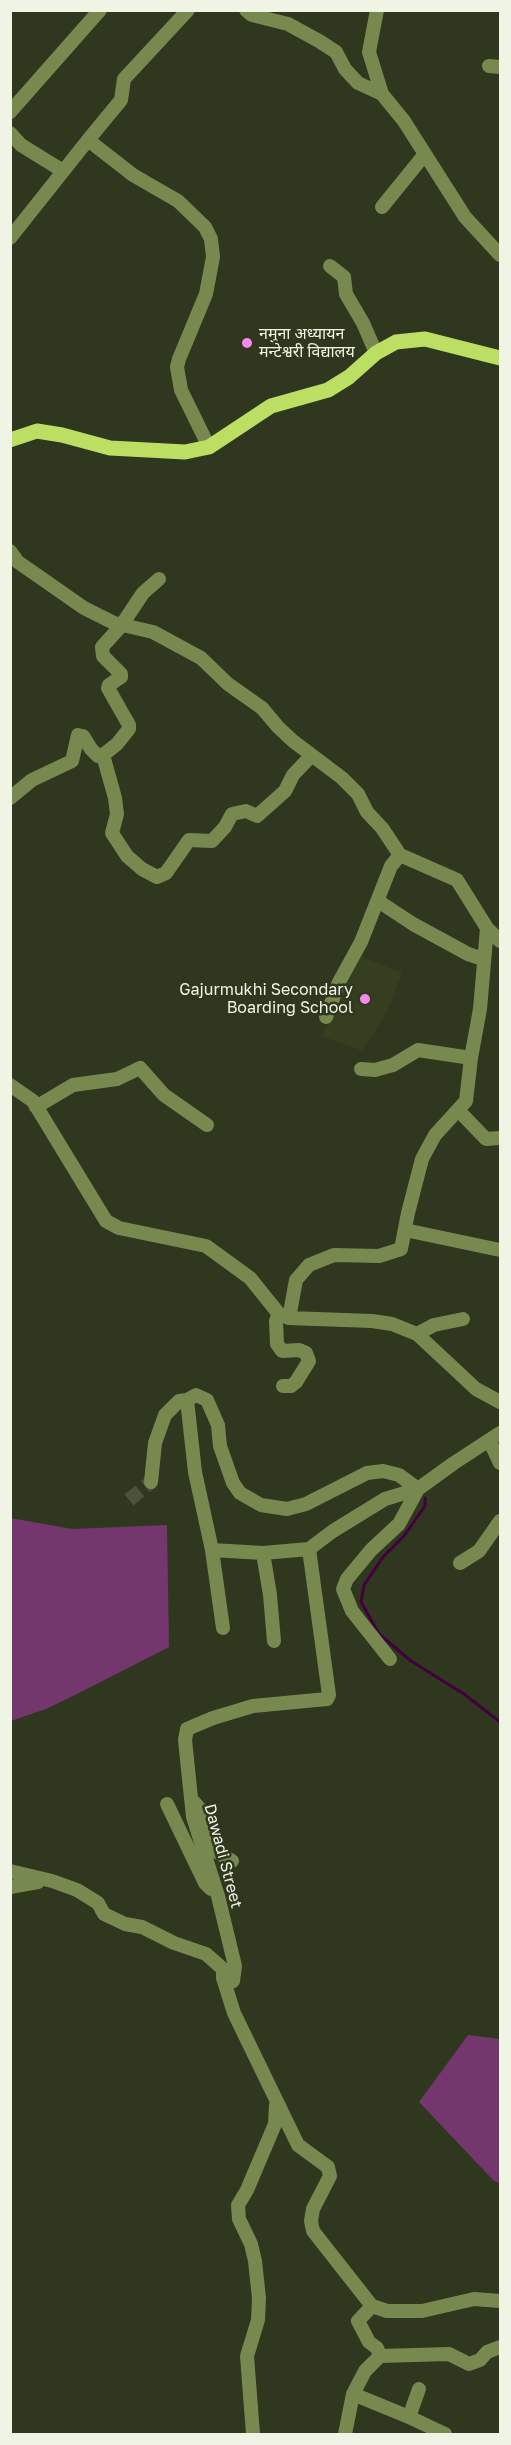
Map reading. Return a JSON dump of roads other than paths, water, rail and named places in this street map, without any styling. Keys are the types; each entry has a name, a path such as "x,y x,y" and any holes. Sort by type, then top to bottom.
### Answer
{"main road":[{"path":"10,440 37,431 110,448 177,453 209,447 271,406 328,390 376,353 396,342 425,339 501,358"}],"street":[{"path":"10,112 100,10"},
{"path":"10,238 121,100 124,79 188,10"},
{"path":"246,10 252,15 288,24 319,41 336,52 345,69 358,83 382,94"},
{"path":"377,10 369,52 382,94 404,121 465,217 501,255"},
{"path":"10,134 21,146 63,171"},
{"path":"88,140 133,176 178,201 205,226 211,239 213,257 206,294 177,367 181,390 209,447"},
{"path":"382,207 426,154"},
{"path":"330,266 344,277 346,294 363,323 376,353"},
{"path":"10,550 18,562 84,608 122,626 144,628 196,654 228,684 262,708 278,727 311,756 342,778 358,794 367,812 382,828 400,855 457,879 487,928 501,941"},
{"path":"10,798 32,780 72,761 78,735 83,736 98,756 103,755 130,728 108,688 109,684 121,677 121,674 101,652 102,647 122,626 143,593 159,579"},
{"path":"103,755 117,814 112,833 127,856 142,869 157,877 166,873 189,840 212,841 225,827 232,814 246,811 257,816 285,791 292,775 311,756"},
{"path":"326,1017 339,981 361,942 391,866 400,855"},
{"path":"378,901 422,929 468,954 483,959"},
{"path":"284,1316 296,1280 309,1265 334,1255 379,1256 401,1249 422,1159 435,1136 466,1101 480,1009 487,928"},
{"path":"360,1069 375,1070 393,1065 418,1050 471,1059"},
{"path":"36,1107 73,1085 117,1079 140,1068 164,1095 207,1125"},
{"path":"10,1084 33,1101 106,1221 119,1228 206,1246 250,1278 284,1316"},
{"path":"458,1110 486,1139 501,1138"},
{"path":"405,1230 501,1250"},
{"path":"284,1386 291,1386 296,1382 309,1360 306,1353 299,1350 282,1351 277,1344 276,1321 284,1316 372,1321 392,1324 417,1334 476,1389 501,1402"},
{"path":"417,1334 434,1325 463,1319"},
{"path":"151,1482 155,1443 165,1415 179,1401 196,1395 207,1400 218,1425 220,1446 233,1483 240,1492 261,1504 287,1509 306,1504 367,1473 383,1471 399,1475 418,1489"},
{"path":"187,1400 195,1472 212,1550 223,1628"},
{"path":"212,1550 262,1553 309,1549 333,1531 385,1499 418,1489 495,1437 501,1463"},
{"path":"390,1659 352,1611 343,1590 347,1579 371,1550 399,1524 418,1489"},
{"path":"460,1563 480,1551 501,1521"},
{"name":"Dawadi Street","path":"223,1978 233,1981 235,1966 218,1896 193,1817 185,1740 187,1729 213,1718 253,1706 327,1699 329,1695 309,1549"},
{"path":"262,1553 270,1595 274,1641"},
{"path":"191,1799 203,1812 211,1841 217,1852 232,1861"},
{"path":"167,1804 205,1883 218,1896"},
{"path":"10,1871 78,1890 98,1903 104,1914 124,1924 142,1927 174,1943 206,1954 222,1969 234,2013 298,2145 328,2166 330,2175 313,2209 311,2221 313,2231 372,2306 387,2311 422,2311 474,2299 501,2301"},
{"path":"10,1887 52,1881"},
{"path":"253,2434 247,2356 258,2320 259,2298 255,2261 251,2244 239,2219 238,2205 247,2190 275,2124 276,2103"},
{"path":"372,2306 358,2321 369,2342 377,2348 380,2356"},
{"path":"345,2434 353,2394 365,2371 380,2356 449,2354 469,2364 480,2360 487,2352 501,2347"},
{"path":"409,2417 418,2389"},
{"path":"353,2394 409,2417 427,2431 445,2434"}],"waterway":[{"path":"425,1498 425,1506 404,1536 383,1557 364,1585 361,1602 379,1634 411,1661 464,1694 500,1722"}],"tunnel":[{"path":"129,1500 151,1482"}],"place":[{"name":"नमुना अध्यायन मन्टेश्वरी विद्यालय","path":"247,343"},
{"name":"Gajurmukhi Secondary Boarding School","path":"365,999"}]}
